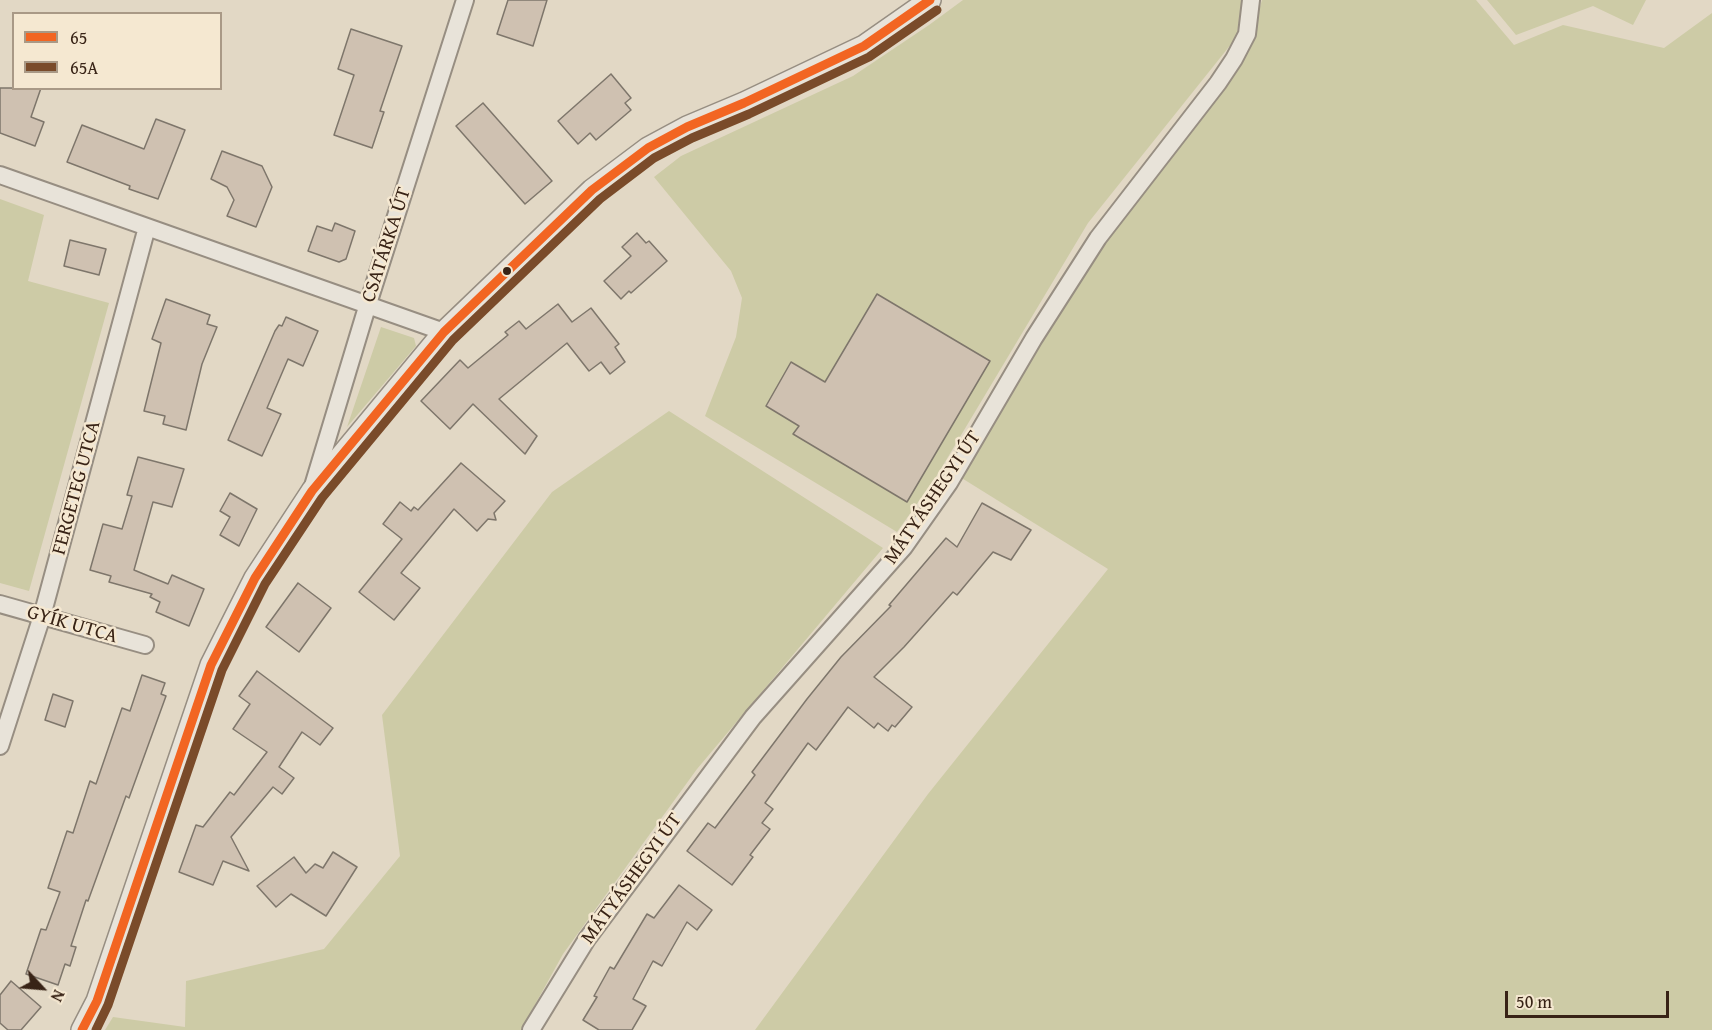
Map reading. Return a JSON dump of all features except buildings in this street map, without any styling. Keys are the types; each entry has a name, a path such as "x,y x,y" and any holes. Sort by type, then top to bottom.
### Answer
{"street":[{"name":"CSATÁRKA ÚT","path":"312,491 367,307 465,0"},
{"path":"82,1030 96,1001 211,665 255,578 312,491 444,333 592,190 641,152 687,127 754,99 864,46 930,0"},
{"name":"MÁTYÁSHEGYI ÚT","path":"531,1030 587,939 753,717 904,547 949,483 1034,338 1098,238 1234,59 1247,34 1251,0"},
{"path":"0,175 444,333"},
{"name":"FERGETEG UTCA","path":"0,746 42,616 147,227"},
{"name":"GYÍK UTCA","path":"0,604 145,645"}],"shaded area":[{"path":"963,0 1242,0 1243,2 1236,38 1088,223 936,477 897,532 705,416 736,337 742,298 731,271 654,177 681,156 853,76"},
{"path":"1262,0 1476,0 1514,45 1563,25 1664,48 1712,13 1712,1030 755,1030 928,794 1108,569 960,477 1071,292 1114,229 1247,49"},
{"path":"1487,0 1646,0 1633,25 1593,6 1516,35"},
{"path":"0,199 44,215 28,281 109,303 29,591 0,583"},
{"path":"381,327 414,338 416,346 347,427"},
{"path":"669,411 883,548 697,769 563,954 521,1030 105,1030 113,1017 185,1027 186,981 324,949 400,856 382,715 552,492"}],"transit line":[{"name":"65","path":"82,1030 97,1001 211,665 255,578 312,491 444,332 592,190 648,148 687,127 744,103 864,46 930,0"},
{"name":"65A","path":"96,1030 108,1005 222,670 265,584 322,498 453,340 600,199 654,158 692,138 749,114 869,57 937,10"}]}
